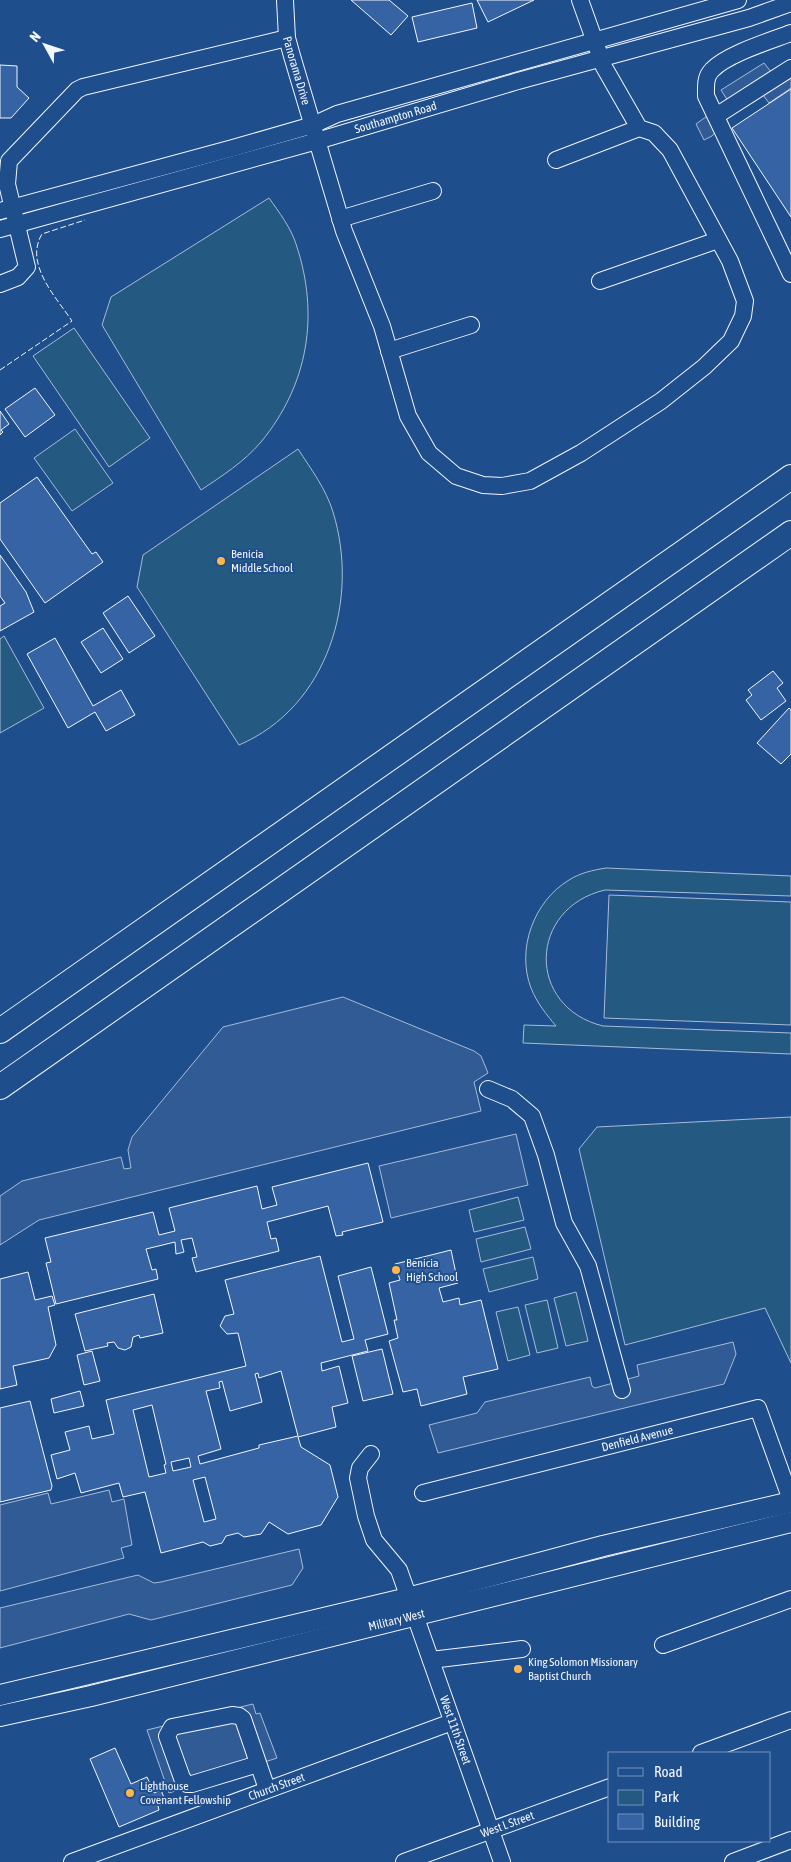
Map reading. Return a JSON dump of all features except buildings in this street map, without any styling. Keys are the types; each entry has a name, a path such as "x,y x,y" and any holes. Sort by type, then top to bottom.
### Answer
{"highway":[{"path":"0,1031 791,477"},
{"path":"0,1087 791,533"},
{"path":"763,552 791,538"}],"main road":[{"name":"Military West","path":"0,1716 91,1696 412,1607 603,1546 791,1501"},
{"name":"Military West","path":"0,1695 412,1607 791,1522"}],"street":[{"name":"Panorama Drive","path":"285,0 288,38 340,219 367,293 382,326 408,416 429,453 456,476 483,484 502,486 530,481 581,453 661,401 731,341 744,316 745,300 730,261 670,150 654,133 639,128"},
{"path":"556,160 639,128 604,67 596,39 580,0"},
{"name":"Southampton Road","path":"6,210 313,125 337,114 738,0"},
{"name":"Southampton Road","path":"8,227 317,141 518,80 749,18 791,3"},
{"path":"791,33 736,54 712,70 705,82 706,96 791,274"},
{"path":"0,284 18,277 27,267 8,227 6,210 8,161 77,90 288,38"},
{"path":"716,116 791,68"},
{"path":"340,219 433,191"},
{"path":"600,280 718,240"},
{"path":"389,351 471,324"},
{"path":"488,1089 512,1098 532,1116 546,1155 564,1223 588,1266 622,1390"},
{"name":"Denfield Avenue","path":"423,1493 758,1408 791,1501"},
{"name":"West 11th Street","path":"371,1454 360,1468 358,1478 366,1516 374,1540 399,1570 502,1862"},
{"path":"663,1645 791,1598"},
{"path":"431,1660 522,1649"},
{"path":"258,1764 187,1784 182,1778 167,1736 172,1727 232,1715 239,1716 243,1719 267,1789"},
{"path":"704,1752 791,1720"},
{"name":"Church Street","path":"72,1862 452,1722"},
{"name":"West L Street","path":"404,1862 608,1788"},
{"path":"732,1862 791,1840"}],"green space":[{"path":"269,198 291,232 303,271 308,323 305,348 299,373 290,397 277,420 261,442 225,474 201,490 102,325 111,297"},
{"path":"74,328 150,438 109,467 33,356"},
{"path":"75,429 113,483 72,511 34,458"},
{"path":"298,449 322,487 333,512 340,545 342,580 339,614 329,647 315,678 295,705 270,728 239,745 137,587 143,555"},
{"path":"4,636 44,708 0,733 0,639"},
{"path":"606,868 791,876 791,896 605,890 580,900 561,916 550,936 546,958 549,979 560,999 578,1015 603,1026 791,1033 791,1054 523,1043 524,1025 556,1026 536,999 527,973 527,942 531,927 546,900 557,889 578,875"},
{"path":"609,895 791,902 791,1025 604,1018"},
{"path":"791,1117 791,1363 765,1308 625,1345 579,1149 597,1127"},
{"path":"518,1197 524,1220 474,1232 469,1210"},
{"path":"525,1227 531,1249 481,1262 476,1239"},
{"path":"533,1257 538,1279 489,1292 483,1269"},
{"path":"576,1292 588,1341 566,1346 554,1298"},
{"path":"547,1300 558,1348 537,1353 525,1305"},
{"path":"518,1307 530,1355 508,1361 496,1312"}],"shaded area":[{"path":"764,63 772,73 791,66 791,88 769,103 763,95 728,118 712,136 704,140 696,124 728,101 721,90"},
{"path":"343,997 474,1051 481,1056 488,1073 474,1082 481,1111 39,1220 0,1245 0,1196 22,1181 121,1157 124,1169 131,1168 128,1150 132,1137 223,1027"},
{"path":"516,1134 528,1185 391,1218 379,1166"},
{"path":"733,1342 736,1354 724,1384 438,1453 429,1425 477,1413 485,1402 590,1377 592,1386 595,1388 639,1376 637,1365"},
{"path":"109,1490 112,1502 124,1499 132,1545 121,1548 124,1558 0,1591 0,1505 48,1493 51,1504"},
{"path":"299,1549 303,1568 292,1585 151,1620 129,1614 0,1648 0,1608 138,1575 154,1583 161,1582"},
{"path":"253,1704 256,1714 260,1713 277,1758 169,1793 147,1730"}],"fence":[{"path":"0,370 72,321 44,280 39,268 37,245 42,234 85,220"}],"place":[{"name":"Benicia Middle School","path":"221,561"},
{"name":"Benicia High School","path":"396,1270"},
{"name":"King Solomon Missionary Baptist Church","path":"518,1669"},
{"name":"Lighthouse Covenant Fellowship","path":"130,1793"}]}
